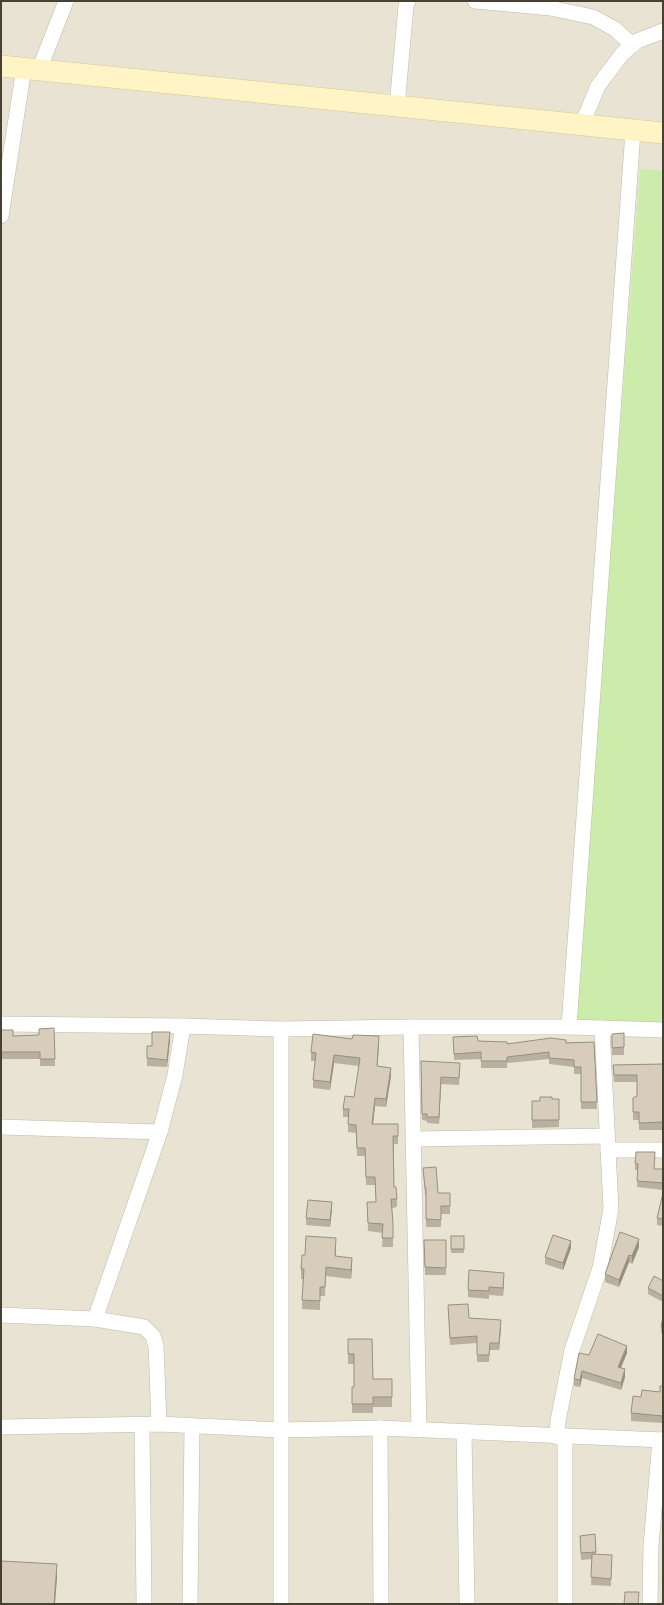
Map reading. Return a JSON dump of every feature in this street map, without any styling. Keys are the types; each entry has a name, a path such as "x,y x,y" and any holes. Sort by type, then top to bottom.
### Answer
{"main road":[{"path":"1,66 663,133"}],"street":[{"path":"1,216 31,69 66,1"},
{"path":"397,106 406,6 408,1"},
{"path":"475,1 550,8 593,18 610,25 632,45"},
{"path":"582,124 598,86 622,54 637,41 663,31"},
{"path":"569,1027 633,131"},
{"path":"1,1024 183,1026 281,1029 569,1027 663,1030"},
{"path":"94,1319 160,1132 175,1075 183,1026"},
{"path":"411,1027 420,1430"},
{"path":"566,1604 561,1437 558,1421 572,1350 600,1268 611,1209 602,1028"},
{"path":"281,1029 281,1604"},
{"path":"1,1127 160,1132"},
{"path":"413,1139 608,1143 663,1150"},
{"path":"1,1315 94,1319 144,1327 153,1336 156,1346 159,1424"},
{"path":"1,1427 159,1424 192,1427 280,1430 380,1428 561,1437 662,1440 651,1546 650,1604"},
{"path":"142,1425 144,1604"},
{"path":"190,1604 192,1427"},
{"path":"380,1428 382,1604"},
{"path":"464,1432 468,1604"}],"shaded area":[{"path":"1,1 663,1 663,1604 1,1604"}],"green space":[{"path":"640,169 663,171 663,1023 575,1022"}],"building":[{"path":"54,1028 55,1059 40,1059 40,1052 1,1052 1,1030 13,1030 13,1036 39,1035 39,1029"},
{"path":"152,1032 170,1032 167,1060 147,1058 147,1046 152,1046"},
{"path":"624,1033 624,1047 612,1048 612,1034"},
{"path":"313,1034 352,1039 353,1035 379,1036 377,1066 391,1068 386,1099 375,1098 372,1124 398,1124 398,1136 393,1136 394,1187 396,1187 397,1199 391,1199 393,1238 382,1238 383,1224 368,1223 367,1202 376,1202 375,1177 366,1177 365,1148 357,1148 356,1125 348,1124 349,1109 343,1109 345,1096 354,1097 360,1058 334,1055 330,1082 313,1080 316,1053 311,1052"},
{"path":"477,1036 478,1041 507,1042 507,1044 551,1038 566,1040 566,1043 594,1042 597,1102 581,1102 581,1067 574,1067 574,1060 549,1058 549,1052 507,1057 507,1061 481,1061 481,1052 454,1054 453,1037"},
{"path":"421,1061 460,1063 459,1078 441,1077 439,1117 427,1117 427,1114 422,1114"},
{"path":"663,1064 663,1122 639,1123 639,1112 633,1112 633,1098 637,1096 637,1075 614,1075 613,1065"},
{"path":"540,1097 552,1097 552,1099 559,1099 559,1120 532,1120 532,1101 540,1101"},
{"path":"636,1152 655,1152 654,1169 663,1169 663,1183 637,1181 638,1164 635,1163"},
{"path":"436,1167 438,1193 450,1193 450,1206 441,1206 441,1220 426,1219 426,1188 423,1168"},
{"path":"663,1193 663,1219 657,1218"},
{"path":"308,1200 332,1202 330,1220 306,1218"},
{"path":"620,1232 639,1239 632,1256 629,1255 619,1280 605,1274"},
{"path":"553,1235 571,1241 563,1263 545,1257"},
{"path":"306,1236 336,1238 335,1256 352,1258 351,1270 326,1267 325,1287 320,1287 320,1301 302,1300 304,1269 301,1269 302,1255 305,1255"},
{"path":"451,1236 464,1236 464,1249 451,1249"},
{"path":"424,1240 446,1240 446,1268 425,1267"},
{"path":"469,1270 504,1273 503,1288 489,1287 489,1291 468,1290"},
{"path":"654,1276 663,1281 663,1296 648,1288"},
{"path":"468,1304 469,1318 501,1320 499,1343 490,1343 489,1355 477,1355 477,1336 450,1338 448,1305"},
{"path":"598,1334 627,1346 618,1367 625,1369 621,1383 582,1371 580,1380 574,1379 579,1353 589,1355"},
{"path":"348,1339 372,1339 373,1379 392,1379 392,1397 373,1397 373,1404 352,1404 352,1387 354,1387 354,1354 348,1354"},
{"path":"660,1386 663,1386 663,1416 631,1413 633,1396 641,1397 642,1390 660,1392"},
{"path":"595,1534 596,1552 581,1553 580,1536"},
{"path":"592,1554 612,1555 611,1579 591,1577"},
{"path":"1,1561 57,1564 54,1604 1,1604"},
{"path":"625,1592 639,1592 638,1604 624,1604"}]}
